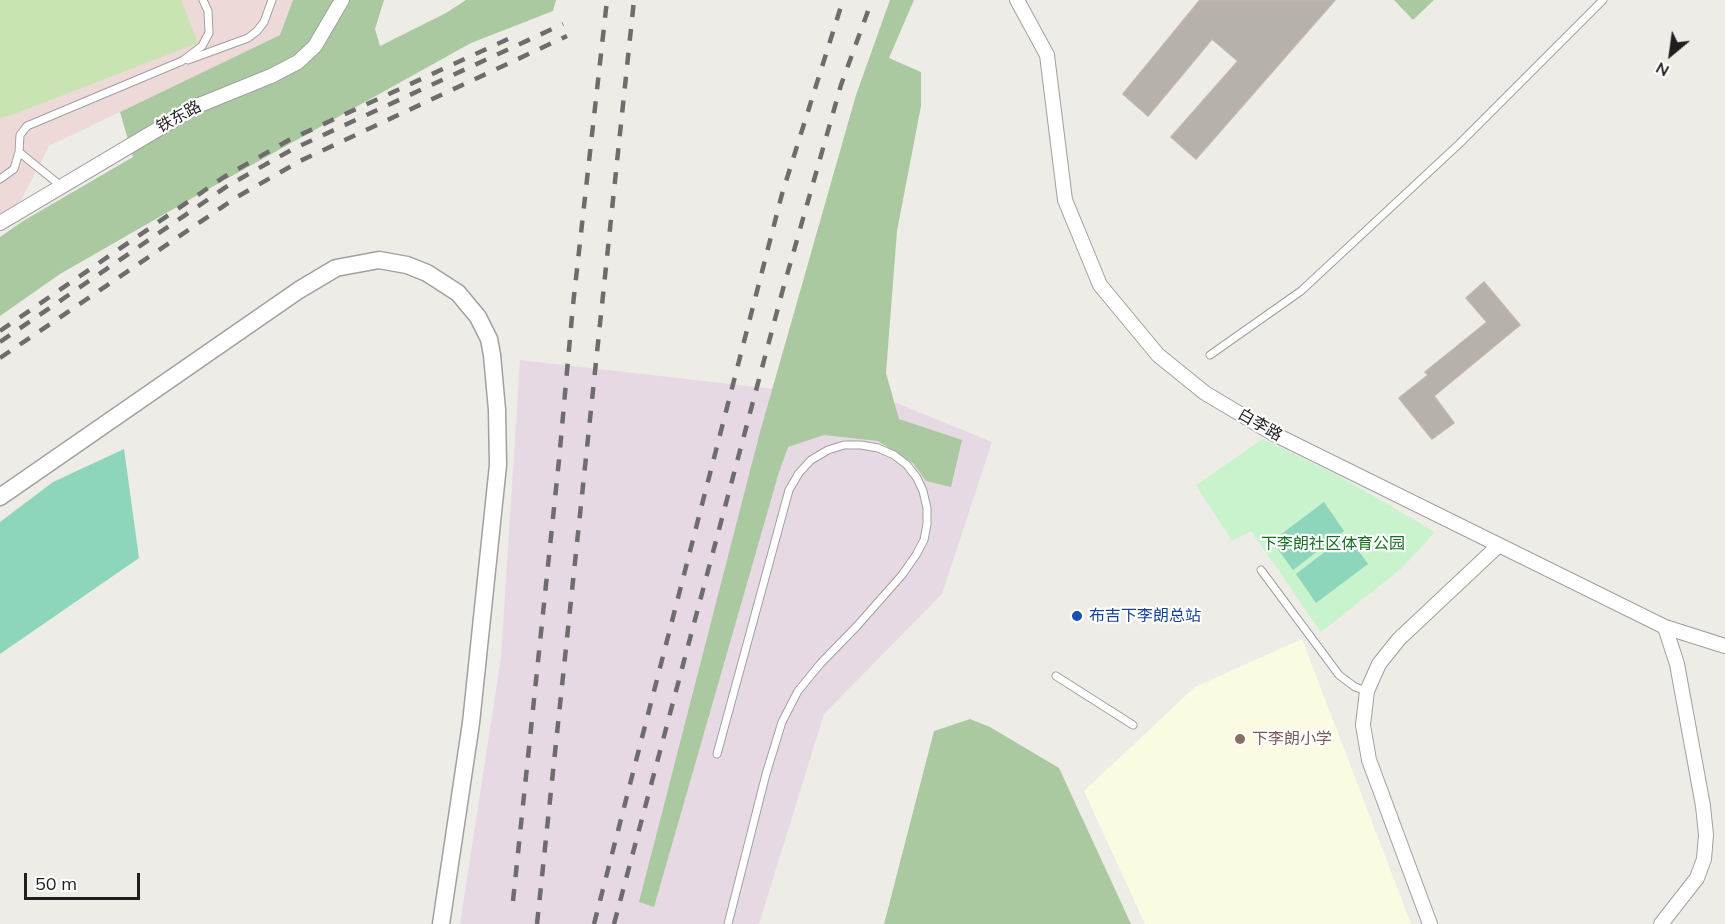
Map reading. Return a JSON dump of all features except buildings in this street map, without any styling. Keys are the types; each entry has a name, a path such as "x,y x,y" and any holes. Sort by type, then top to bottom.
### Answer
{"street":[{"name":"铁东路","path":"0,223 197,106 271,76 298,62 315,46 342,0"},
{"name":"白李路","path":"1017,0 1047,55 1065,200 1100,285 1158,355 1205,393 1272,433 1665,627 1725,646"},
{"path":"0,497 299,290 336,268 378,260 407,265 428,273 458,293 478,317 489,339 497,410 498,465 471,723 441,924"},
{"path":"1430,924 1369,760 1363,725 1367,691 1379,664 1398,639 1499,545"},
{"path":"1661,924 1697,878 1704,859 1706,835 1677,664 1665,627"}],"lane":[{"path":"182,61 202,46 209,33 208,11 203,0"},
{"path":"0,179 14,169 19,152 20,135 27,126 182,61 248,38 264,22 272,0"},
{"path":"1210,355 1301,291 1459,144 1603,0"},
{"path":"19,152 61,186"},
{"path":"717,754 789,490 799,472 811,460 828,450 844,445 869,446 894,455 907,465 923,491 927,508 924,540 902,575 798,691 782,722 766,774 728,924"},
{"path":"1261,570 1339,675 1355,687 1367,691"},
{"path":"1056,676 1133,725"}],"shaded area":[{"path":"0,0 293,0 280,35 49,146 19,204 0,215"},
{"path":"520,360 897,403 992,442 942,594 824,714 759,924 460,924 501,657"},
{"name":"下李朗小学","path":"1302,639 1411,924 1145,924 1084,791 1195,687"}],"green space":[{"path":"0,0 181,0 198,43 0,118"},
{"path":"293,0 384,0 375,29 380,46 446,13 466,0 556,0 553,11 471,43 60,274 0,316 0,237 23,221 133,157 120,112 280,35"},
{"path":"890,0 914,0 889,58 921,72 921,106 897,231 886,373 899,419 962,440 951,487 926,481 913,463 878,441 824,435 788,447 654,907 639,902 760,432 856,95"},
{"path":"1394,0 1434,0 1413,20"},
{"name":"下李朗社区体育公园","path":"1263,439 1339,476 1435,532 1402,568 1321,632 1251,531 1232,541 1196,485"},
{"path":"124,449 139,558 0,654 0,522 53,482"},
{"path":"1324,502 1344,531 1293,570 1272,541"},
{"path":"1347,535 1368,564 1316,603 1296,574"},
{"path":"970,719 990,727 1059,768 1131,924 884,924 934,731"}],"railway":[{"path":"513,901 573,305 607,0"},
{"path":"537,924 634,0"},
{"path":"594,924 782,194 843,0"},
{"path":"614,924 783,289 841,85 872,0"},
{"path":"0,342 229,185 293,149 563,24"},
{"path":"0,358 237,197 300,161 567,36"},
{"path":"0,331 224,177 289,140 508,39"}],"place":[{"name":"布吉下李朗总站","path":"1077,616"},
{"name":"下李朗小学","path":"1240,739"}]}
